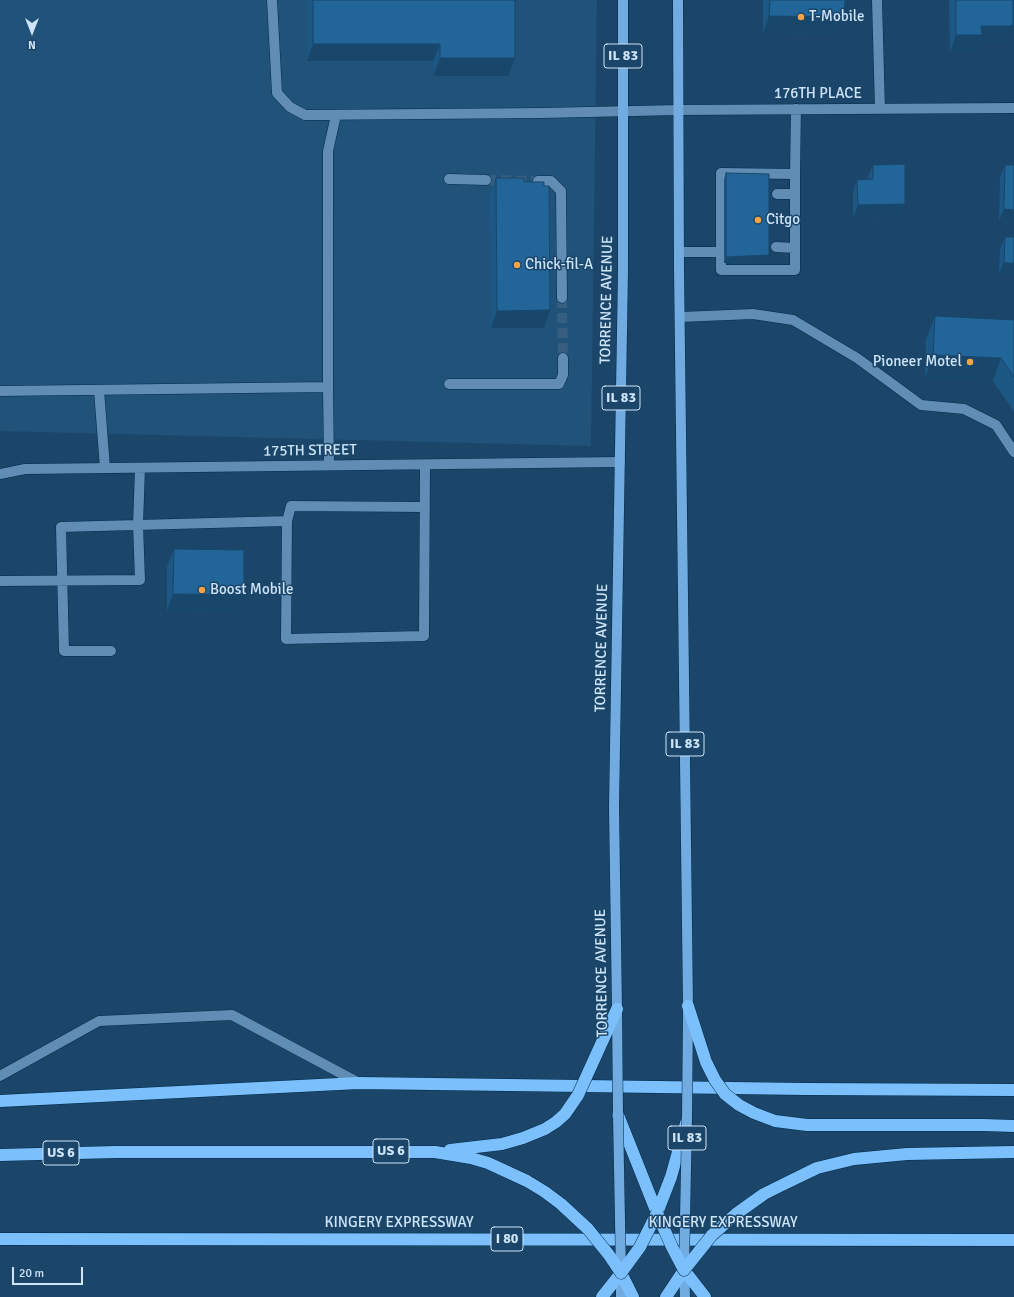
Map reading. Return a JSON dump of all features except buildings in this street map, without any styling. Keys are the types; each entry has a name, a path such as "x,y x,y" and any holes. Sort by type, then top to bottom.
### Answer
{"highway":[{"path":"688,1006 706,1062 715,1080 725,1094 739,1105 754,1113 775,1121 806,1124 1014,1126"},
{"path":"436,1152 502,1144 534,1134 556,1122 565,1114 578,1095 617,1009"},
{"path":"0,1100 359,1083 806,1089 1014,1090"},
{"path":"618,1116 672,1247 684,1270 705,1297"},
{"path":"602,1297 621,1274 640,1247 657,1213 671,1177 687,1117"},
{"name":"US 6","path":"0,1155 116,1152 436,1152 471,1158 488,1163 526,1181 545,1192 566,1208 588,1229 609,1255 633,1297"},
{"path":"666,1297 684,1270 712,1235 736,1214 769,1192 817,1168 854,1159 900,1155 1014,1152"},
{"name":"KINGERY EXPRESSWAY","path":"0,1239 1014,1240"}],"main road":[{"name":"TORRENCE AVENUE","path":"620,1297 621,1274 614,807 623,271 623,0"},
{"name":"IL 83","path":"678,0 679,252 688,1006 684,1270 685,1297"}],"street":[{"name":"176TH PLACE","path":"272,0 277,93 290,107 305,115 623,112 678,110 1014,108"},
{"path":"877,0 880,109"},
{"path":"795,174 721,173 725,193 724,248 721,270 795,270 796,110"},
{"path":"329,465 328,151 336,115"},
{"path":"449,179 486,180"},
{"path":"538,181 551,181 561,191 562,298"},
{"path":"776,194 795,194"},
{"path":"776,247 795,248"},
{"path":"679,252 724,248"},
{"path":"680,317 752,314 793,320 857,358 921,405 964,409 996,425 1014,452"},
{"path":"449,384 559,384 563,375 563,358"},
{"path":"0,391 328,387"},
{"path":"99,390 105,468"},
{"name":"175TH STREET","path":"0,474 25,469 620,462"},
{"path":"424,465 424,507 424,636 286,639 287,521 291,506 424,507"},
{"path":"0,581 140,580 138,525 140,468"},
{"path":"111,651 64,651 62,527 287,521"},
{"path":"0,1076 99,1022 232,1015 359,1083"}],"shaded area":[{"path":"0,0 597,0 591,446 0,431"}],"tunnel":[{"path":"486,180 538,181"},
{"path":"562,298 563,358"}],"place":[{"name":"T-Mobile","path":"801,17"},
{"name":"Citgo","path":"758,220"},
{"name":"Chick-fil-A","path":"517,265"},
{"name":"Pioneer Motel","path":"970,362"},
{"name":"Boost Mobile","path":"202,590"}]}
